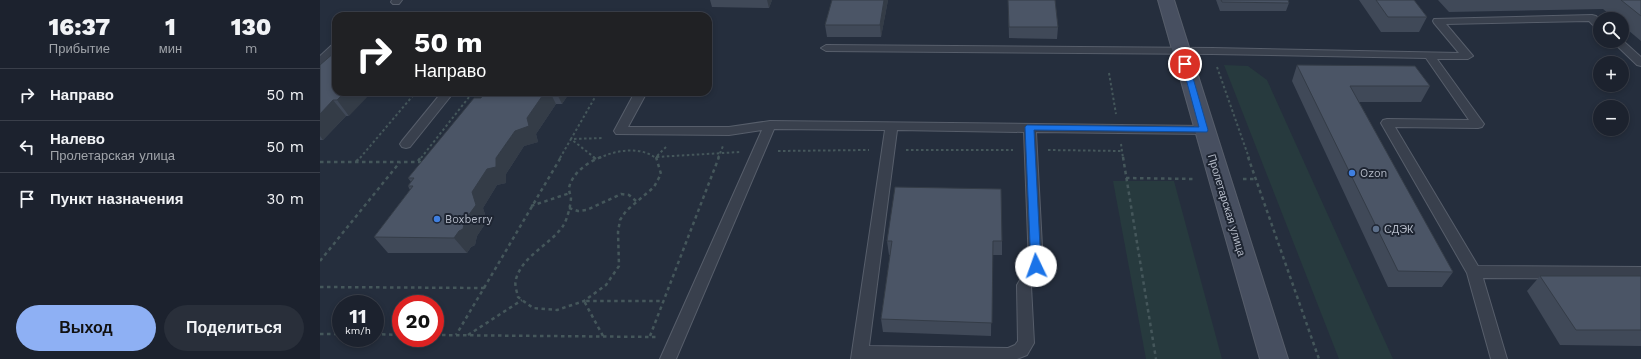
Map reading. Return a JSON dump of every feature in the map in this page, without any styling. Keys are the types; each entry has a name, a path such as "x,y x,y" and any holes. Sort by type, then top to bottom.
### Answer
{"street":[{"name":"Пролетарская улица","path":"1166,0 1274,359"}],"lane":[{"path":"826,48 1182,50 1468,56 1438,21 1593,19"},
{"path":"1625,48 1641,63"},
{"path":"320,62 332,51"},
{"path":"1430,56 1478,124 1387,123 1474,272 1499,359"},
{"path":"406,144 445,96"},
{"path":"639,96 620,131 729,131 770,125 1204,130"},
{"path":"668,359 770,125"},
{"path":"892,126 859,356 1009,355 1021,350 1026,343 1024,285 1036,266 1030,127"},
{"path":"1474,272 1641,273"}],"path":[{"path":"1212,51 1319,359"},
{"path":"1109,73 1156,359"},
{"path":"356,162 413,96"},
{"path":"418,162 470,96"},
{"path":"456,335 596,96"},
{"path":"571,139 608,138"},
{"path":"571,139 596,158"},
{"path":"656,158 671,142"},
{"path":"444,335 650,336 724,142"},
{"path":"656,158 661,174 654,187 636,201 626,211 620,220 618,232 619,266 606,285 584,301 557,310 533,308 518,297 515,280 525,261 545,245 563,226 569,208 571,198 569,189 573,177 583,166 596,158 613,152 637,150 656,158 758,151 1122,151"},
{"path":"320,162 426,162"},
{"path":"320,261 400,162"},
{"path":"1126,178 1257,179"},
{"path":"531,206 570,193"},
{"path":"569,208 575,211 584,211 602,204 608,199 617,195 632,197 636,201"},
{"path":"320,287 484,288"},
{"path":"468,335 522,300"},
{"path":"584,301 664,301"},
{"path":"584,301 603,336"},
{"path":"320,334 332,334"}],"green space":[{"path":"1224,65 1248,66 1267,80 1393,359 1339,359"},
{"path":"1113,181 1174,181 1222,359 1146,359"}],"building":[{"path":"832,0 884,0 880,25 825,25"},
{"path":"1008,0 1055,0 1058,27 1009,27"},
{"path":"1221,0 1288,0 1289,3 1222,2"},
{"path":"1376,0 1414,0 1427,17 1388,17"},
{"path":"1621,0 1641,0 1641,16"},
{"path":"332,55 332,96 341,96 337,100 333,100 320,114 320,65"},
{"path":"1297,65 1415,66 1430,86 1350,86 1453,272 1398,271"},
{"path":"483,96 542,96 527,118 529,126 515,131 496,158 496,167 487,169 472,192 476,205 465,220 463,229 459,231 454,238 374,237 413,186 408,186 414,178 408,178 474,98 481,98"},
{"path":"895,187 1001,189 1002,241 993,241 992,323 881,319 892,241 887,241"},
{"path":"1540,276 1641,276 1641,330 1576,330"}],"place":[{"name":"Ozon","path":"1352,173"},
{"name":"Boxberry","path":"437,219"},
{"name":"СДЭК","path":"1376,229"}],"route":[{"path":"1036,266 1030,127 1204,130 1185,64"}]}
